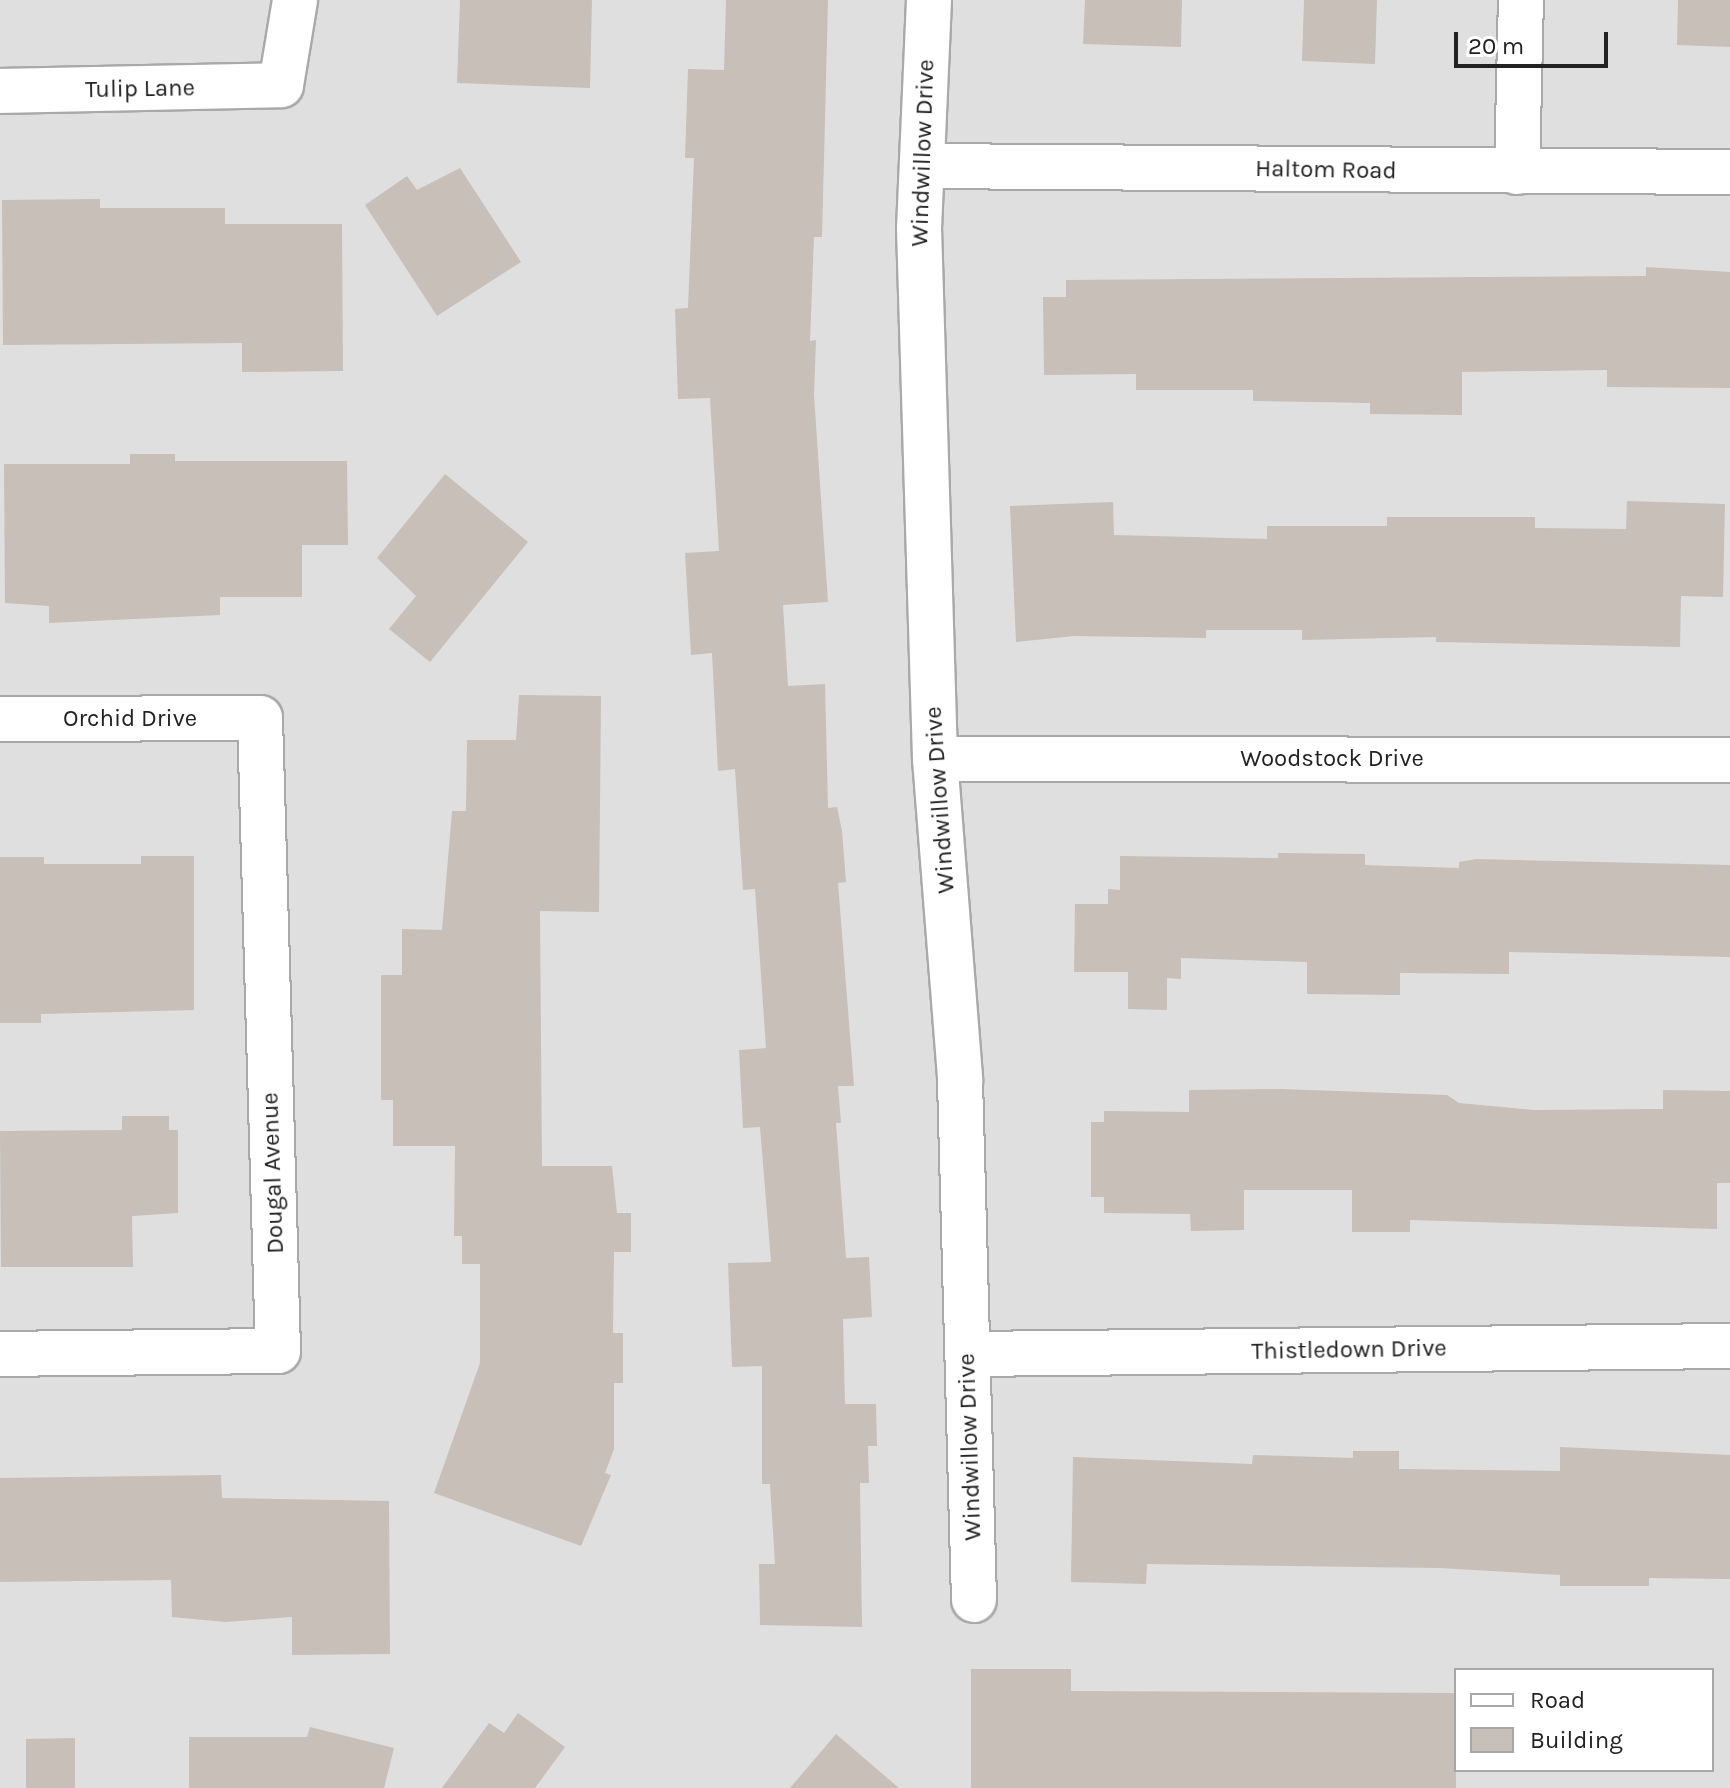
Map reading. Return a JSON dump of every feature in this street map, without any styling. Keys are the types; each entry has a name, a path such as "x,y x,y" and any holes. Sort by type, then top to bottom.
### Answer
{"street":[{"name":"Tulip Lane","path":"0,91 281,85 295,0"},
{"name":"Windwillow Drive","path":"929,0 919,228 935,759 960,1080 974,1600"},
{"path":"1517,172 1521,0"},
{"name":"Haltom Road","path":"922,166 1730,172"},
{"name":"Orchid Drive","path":"0,719 260,718"},
{"name":"Dougal Avenue","path":"0,1354 278,1351 260,718"},
{"name":"Woodstock Drive","path":"935,759 1730,760"},
{"name":"Thistledown Drive","path":"967,1354 1730,1346"}],"shaded area":[{"path":"0,0 1730,0 1730,1788 0,1788"}],"building":[{"path":"460,0 592,0 590,88 457,83"},
{"path":"726,0 828,0 822,237 814,237 810,341 816,340 814,395 828,602 783,605 788,686 825,684 828,808 837,807 846,882 838,883 854,1086 838,1086 841,1123 836,1123 846,1258 869,1257 872,1317 843,1319 845,1404 876,1404 877,1446 868,1446 869,1483 860,1483 862,1627 760,1625 759,1564 775,1564 770,1484 762,1484 762,1366 732,1367 728,1263 771,1262 760,1127 743,1128 739,1050 766,1048 755,889 743,890 735,769 718,771 712,653 691,655 685,553 719,551 710,398 678,399 675,309 688,308 694,158 685,158 688,69 724,70"},
{"path":"1085,0 1182,0 1181,47 1083,44"},
{"path":"1304,0 1377,0 1375,64 1302,61"},
{"path":"1678,0 1730,0 1730,47 1677,45"},
{"path":"460,168 521,262 437,316 365,205 407,176 417,190"},
{"path":"100,199 100,208 225,208 225,224 342,224 343,371 242,372 242,343 3,345 2,200"},
{"path":"1646,267 1730,272 1730,388 1607,387 1607,370 1462,372 1462,415 1370,414 1370,403 1253,401 1253,390 1136,390 1136,374 1044,375 1043,297 1066,297 1066,280 1646,276"},
{"path":"130,454 175,454 175,461 347,461 348,545 302,545 302,597 220,597 220,615 49,623 49,606 5,603 4,464 130,464"},
{"path":"445,474 528,542 430,662 389,629 416,596 377,558"},
{"path":"1627,501 1725,504 1723,597 1681,596 1680,647 1436,642 1436,637 1302,640 1302,630 1206,630 1206,638 1074,636 1016,642 1010,506 1113,502 1114,535 1267,539 1267,526 1387,526 1387,517 1535,517 1535,528 1626,529"},
{"path":"519,695 601,696 599,912 540,911 542,1166 612,1166 617,1213 631,1213 631,1252 614,1252 613,1333 623,1333 623,1383 614,1383 614,1449 605,1473 611,1475 581,1546 434,1493 480,1363 480,1264 462,1264 462,1236 454,1236 455,1146 393,1146 393,1100 381,1100 381,975 402,975 402,929 442,930 452,811 466,811 467,740 516,740"},
{"path":"1278,853 1365,854 1365,865 1459,868 1459,862 1476,859 1730,865 1730,957 1509,952 1509,974 1400,973 1400,995 1307,994 1307,962 1181,958 1181,979 1167,978 1167,1010 1128,1009 1128,972 1074,972 1075,904 1108,904 1108,889 1120,890 1120,856 1278,858"},
{"path":"141,856 194,856 194,1010 41,1014 41,1023 0,1023 0,857 44,857 44,864 141,864"},
{"path":"1281,1089 1447,1095 1459,1103 1534,1110 1663,1109 1663,1090 1730,1091 1730,1183 1717,1183 1717,1229 1410,1220 1410,1232 1352,1232 1352,1190 1244,1190 1244,1230 1191,1231 1190,1214 1104,1213 1104,1197 1091,1197 1091,1122 1104,1122 1104,1111 1189,1112 1189,1090"},
{"path":"122,1116 169,1116 169,1130 178,1130 178,1213 132,1216 133,1267 1,1267 0,1131 122,1130"},
{"path":"1560,1447 1730,1455 1730,1579 1649,1578 1649,1586 1560,1586 1560,1575 1439,1568 1147,1564 1146,1584 1071,1582 1073,1457 1252,1464 1253,1455 1353,1458 1353,1451 1399,1451 1399,1469 1560,1471"},
{"path":"221,1475 222,1498 389,1501 390,1654 292,1655 292,1617 225,1622 172,1617 171,1580 0,1582 0,1478"},
{"path":"971,1669 1071,1669 1071,1691 1454,1693 1456,1788 971,1788"},
{"path":"518,1713 565,1747 535,1788 442,1788 489,1723 504,1733"},
{"path":"310,1727 394,1748 384,1788 189,1788 189,1737 307,1737"},
{"path":"836,1734 899,1788 790,1788"},
{"path":"75,1738 75,1788 26,1788 26,1739"}]}
